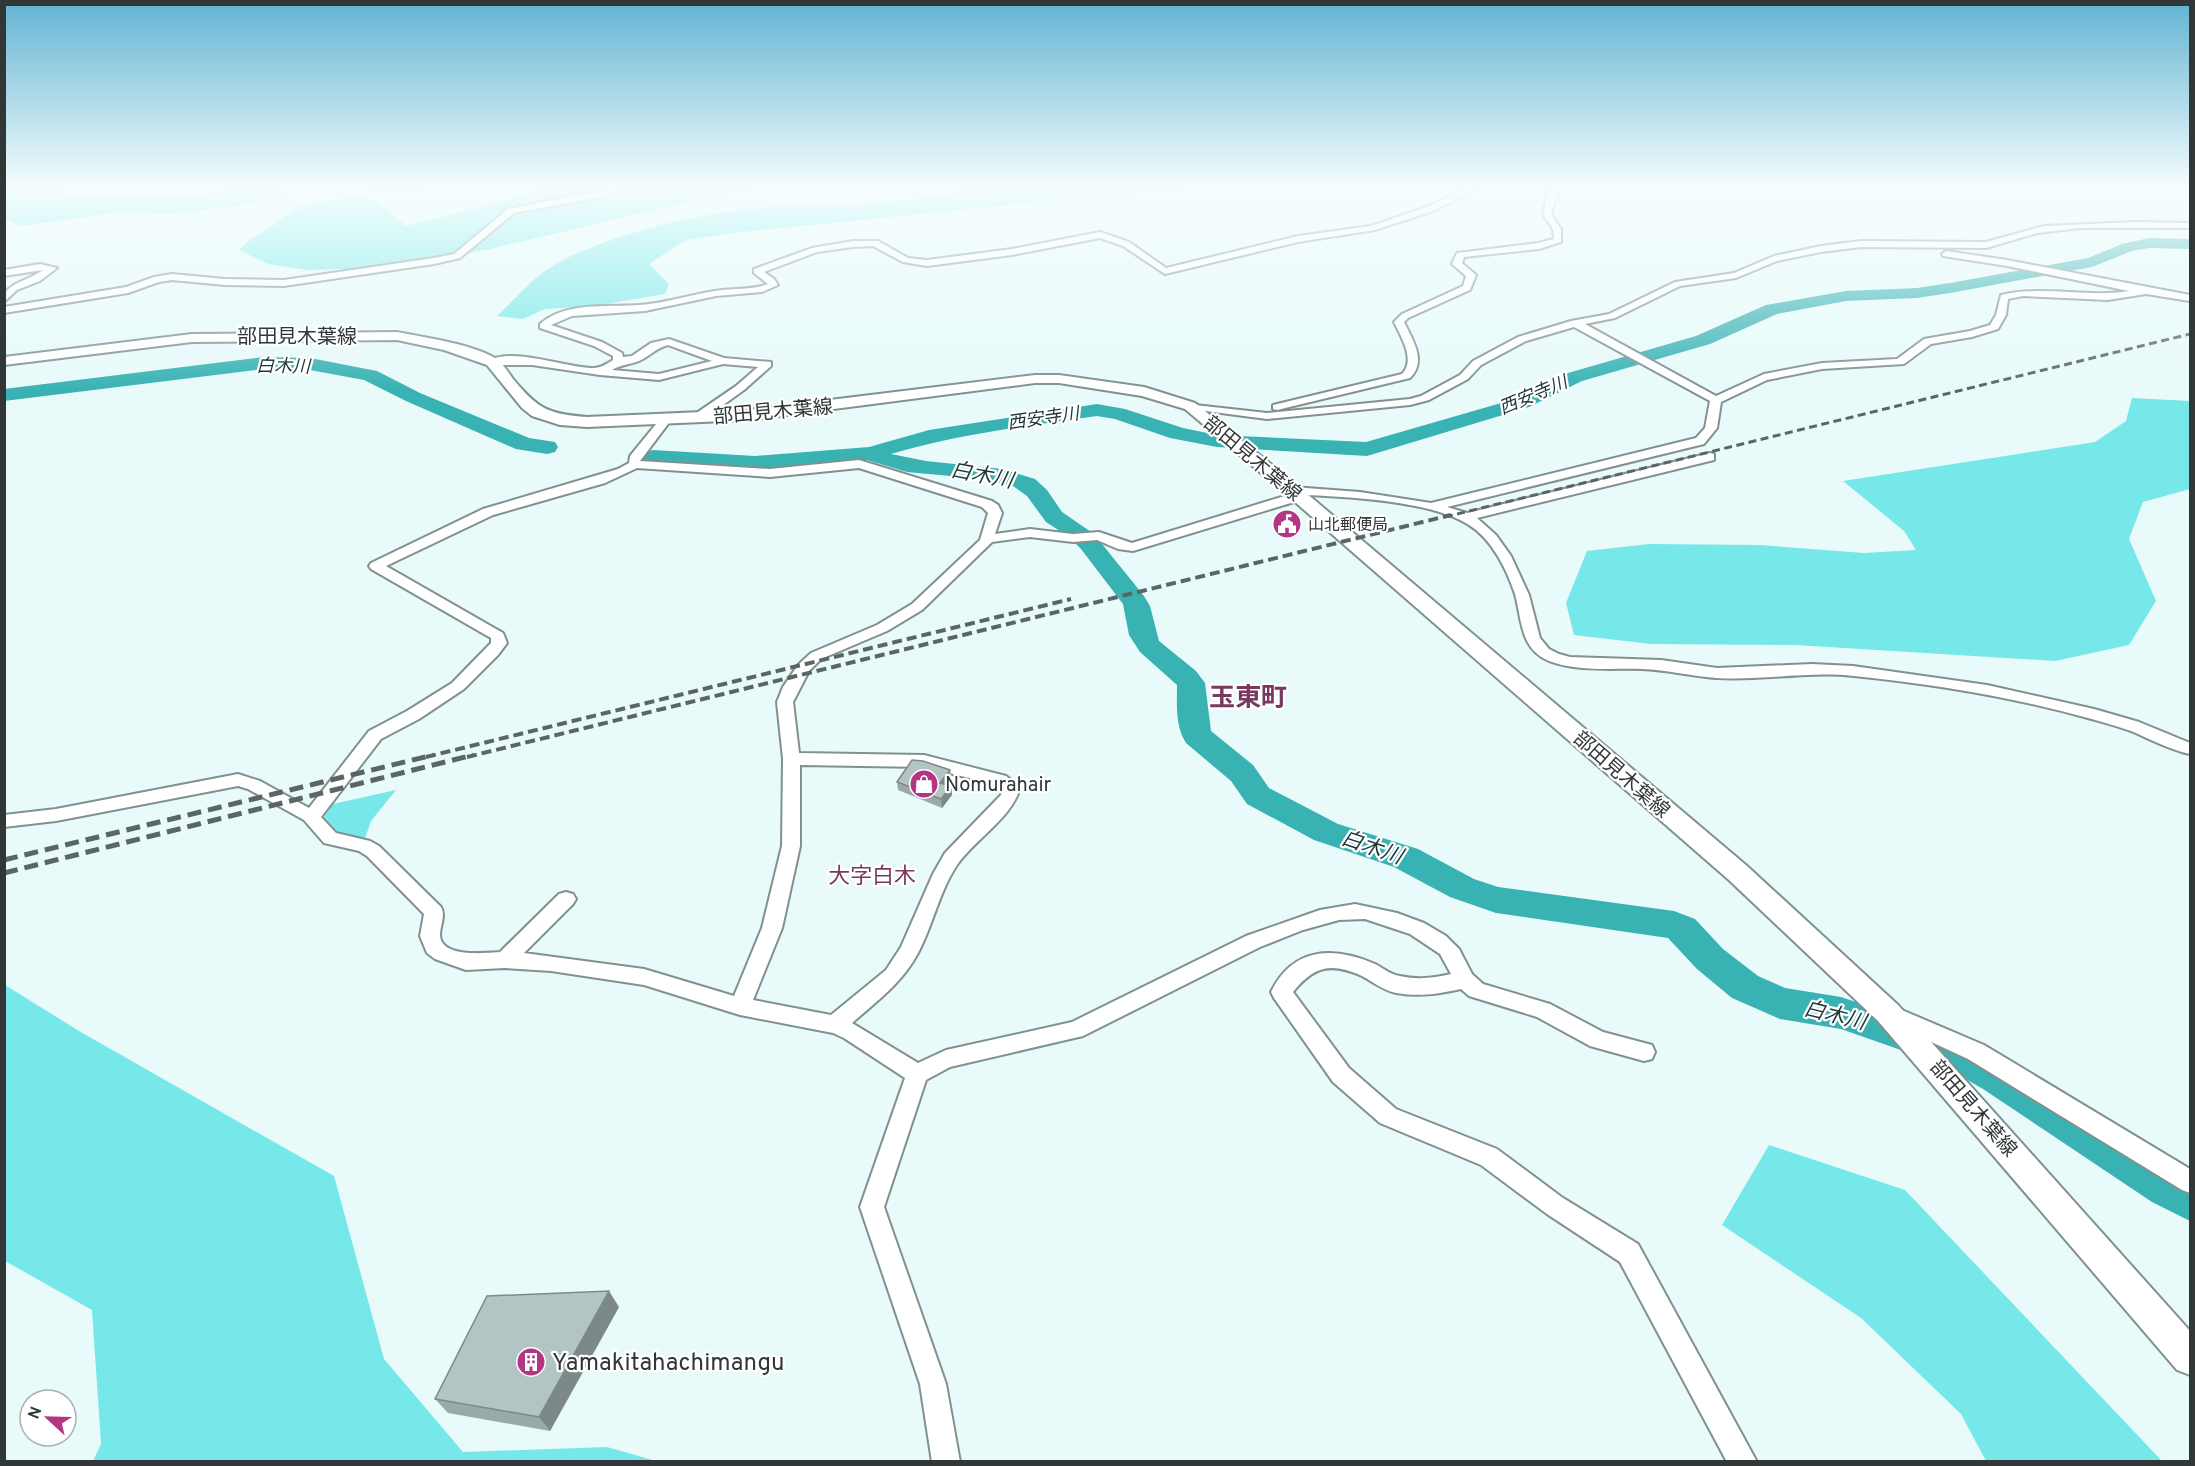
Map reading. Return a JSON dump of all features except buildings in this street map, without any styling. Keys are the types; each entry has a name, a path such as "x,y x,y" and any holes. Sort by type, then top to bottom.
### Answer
{"main road":[{"name":"部田見木葉線","path":"4,361 192,338 367,335 422,339 464,351 492,363 527,405 538,413 560,420 587,422 665,420 801,410 1035,379 1059,379 1144,392 1190,406 1738,873 1893,1019 1928,1056 2190,1357"}],"street":[{"path":"4,310 129,290 157,279 172,277 284,284 434,261 459,254"},
{"path":"618,361 618,355 611,350 544,326 548,320 567,314 665,306 727,292 764,290 773,285 757,271 802,254"},
{"path":"896,254 906,260 927,262 991,254"},
{"path":"1140,254 1165,271 1232,254"},
{"path":"1171,399 1185,396 1240,407 1274,408 1406,376 1413,369 1414,360 1399,322 1405,316 1467,288 1471,275 1457,264 1461,255 1466,254"},
{"path":"1190,406 1267,416 1410,402 1425,398 1464,377 1478,363 1522,339 1575,323 1612,316 1678,284 1736,275 1774,259 1792,254"},
{"path":"1945,254 1975,257 2190,298"},
{"path":"4,273 40,267 52,268 37,279 14,288 4,299"},
{"path":"1716,400 1772,375 1822,366 1900,362 1928,341 1972,334 1994,327 2001,315 2004,297 2010,295 2023,293 2108,297 2145,291"},
{"path":"1575,323 1716,400"},
{"path":"600,372 618,361 635,359 656,345 669,342 723,361 767,364 740,388 702,414 701,418"},
{"path":"492,363 506,360 559,364 587,372 659,377 723,361"},
{"path":"1433,507 1700,441 1708,435 1712,425 1716,400"},
{"path":"635,464 634,459 665,420"},
{"path":"1465,517 1710,457"},
{"path":"310,816 319,809 362,749 375,735 413,715 458,686 493,652 499,643 498,636 376,566 488,513 574,486 601,480 635,464 770,473 859,464 987,504 993,508 995,513 987,539 968,560 917,607 882,628 816,656 803,668 791,687 785,702 790,759 791,846 772,928 740,1006"},
{"path":"987,539 1030,533 1073,538 1099,536 1123,546 1133,547 1296,494 1322,492 1433,507 1475,522 1491,537 1513,572 1523,596 1526,622 1534,643 1544,654 1555,659 1569,662 1661,665 1717,673 1812,669 1853,671 1987,690 2088,713 2133,726 2190,749"},
{"path":"790,759 924,761 1000,780 1011,787 1009,797 952,858 942,874 910,950 893,976 835,1024"},
{"path":"4,821 56,815 238,780 254,784 310,816 330,838 364,846 373,851 434,912 430,936 434,947 442,953 466,962 505,960 551,963 644,977 740,1006 835,1024 852,1032 916,1074"},
{"path":"505,960 566,899"},
{"path":"946,1461 933,1384 872,1207 916,1074 946,1059 1076,1030 1201,969 1210,962 1266,937 1325,914 1357,911 1402,922 1432,935 1449,949 1464,980 1476,990 1543,1010 1598,1040 1644,1052"},
{"path":"1464,980 1425,988 1394,984 1368,970 1341,961 1317,962 1299,970 1281,992 1341,1075 1388,1116 1489,1156 1555,1206 1629,1253 1743,1461"},
{"path":"1893,1019 1976,1052 2190,1182"}],"shaded area":[{"path":"248,254 459,254 380,268 307,270 268,264"},
{"path":"573,254 664,254 649,264 669,284 665,294 594,306 545,309 523,319 497,316 551,267"},
{"path":"2132,398 2190,401 2190,489 2143,502 2129,539 2156,601 2129,645 2055,661 1796,645 1651,644 1574,635 1566,603 1587,551 1649,544 1760,545 1864,553 1916,550 1904,531 1843,481 2095,442 2126,421"},
{"path":"396,790 371,821 364,841 336,835 321,822 333,804"},
{"path":"5,985 79,1031 334,1176 384,1359 463,1452 607,1447 656,1461 93,1461 101,1444 92,1310 5,1261"},
{"path":"1769,1145 1905,1190 2162,1461 1986,1461 1961,1414 1861,1318 1722,1225"}],"waterway":[{"name":"西安寺川","path":"870,453 929,436 1097,410 1118,413 1178,433 1217,441 1367,449 1522,403 1575,377 1703,340 1772,309 1846,296 1917,293 1950,288 2092,262 2110,254"},
{"name":"白木川","path":"4,395 265,363 310,364 370,375 413,397 524,444 547,447"},
{"name":"白木川","path":"653,457 755,463 870,453"},
{"name":"白木川","path":"870,453 907,465 1002,476 1021,481 1036,491 1054,517 1085,539 1132,598 1139,610 1141,630 1149,647 1191,683 1193,723 1197,736 1242,773 1258,796 1326,832 1406,858 1462,888 1496,900 1674,925 1682,929 1710,959 1745,987 1780,1003 1841,1013 1952,1051 1997,1077 2167,1188 2190,1200"}],"railway":[{"path":"1445,517 2190,334"},
{"path":"467,757 1451,515"},
{"path":"426,757 1071,599"},
{"path":"4,860 433,755"},
{"path":"4,873 473,755"}],"place":[{"name":"山北郵便局","path":"1287,524"},
{"name":"Nomurahair","path":"924,784"},
{"name":"Yamakitahachimangu","path":"531,1362"}],"district":[{"name":"玉東町","path":"1248,697"},
{"name":"大字白木","path":"872,875"}]}
